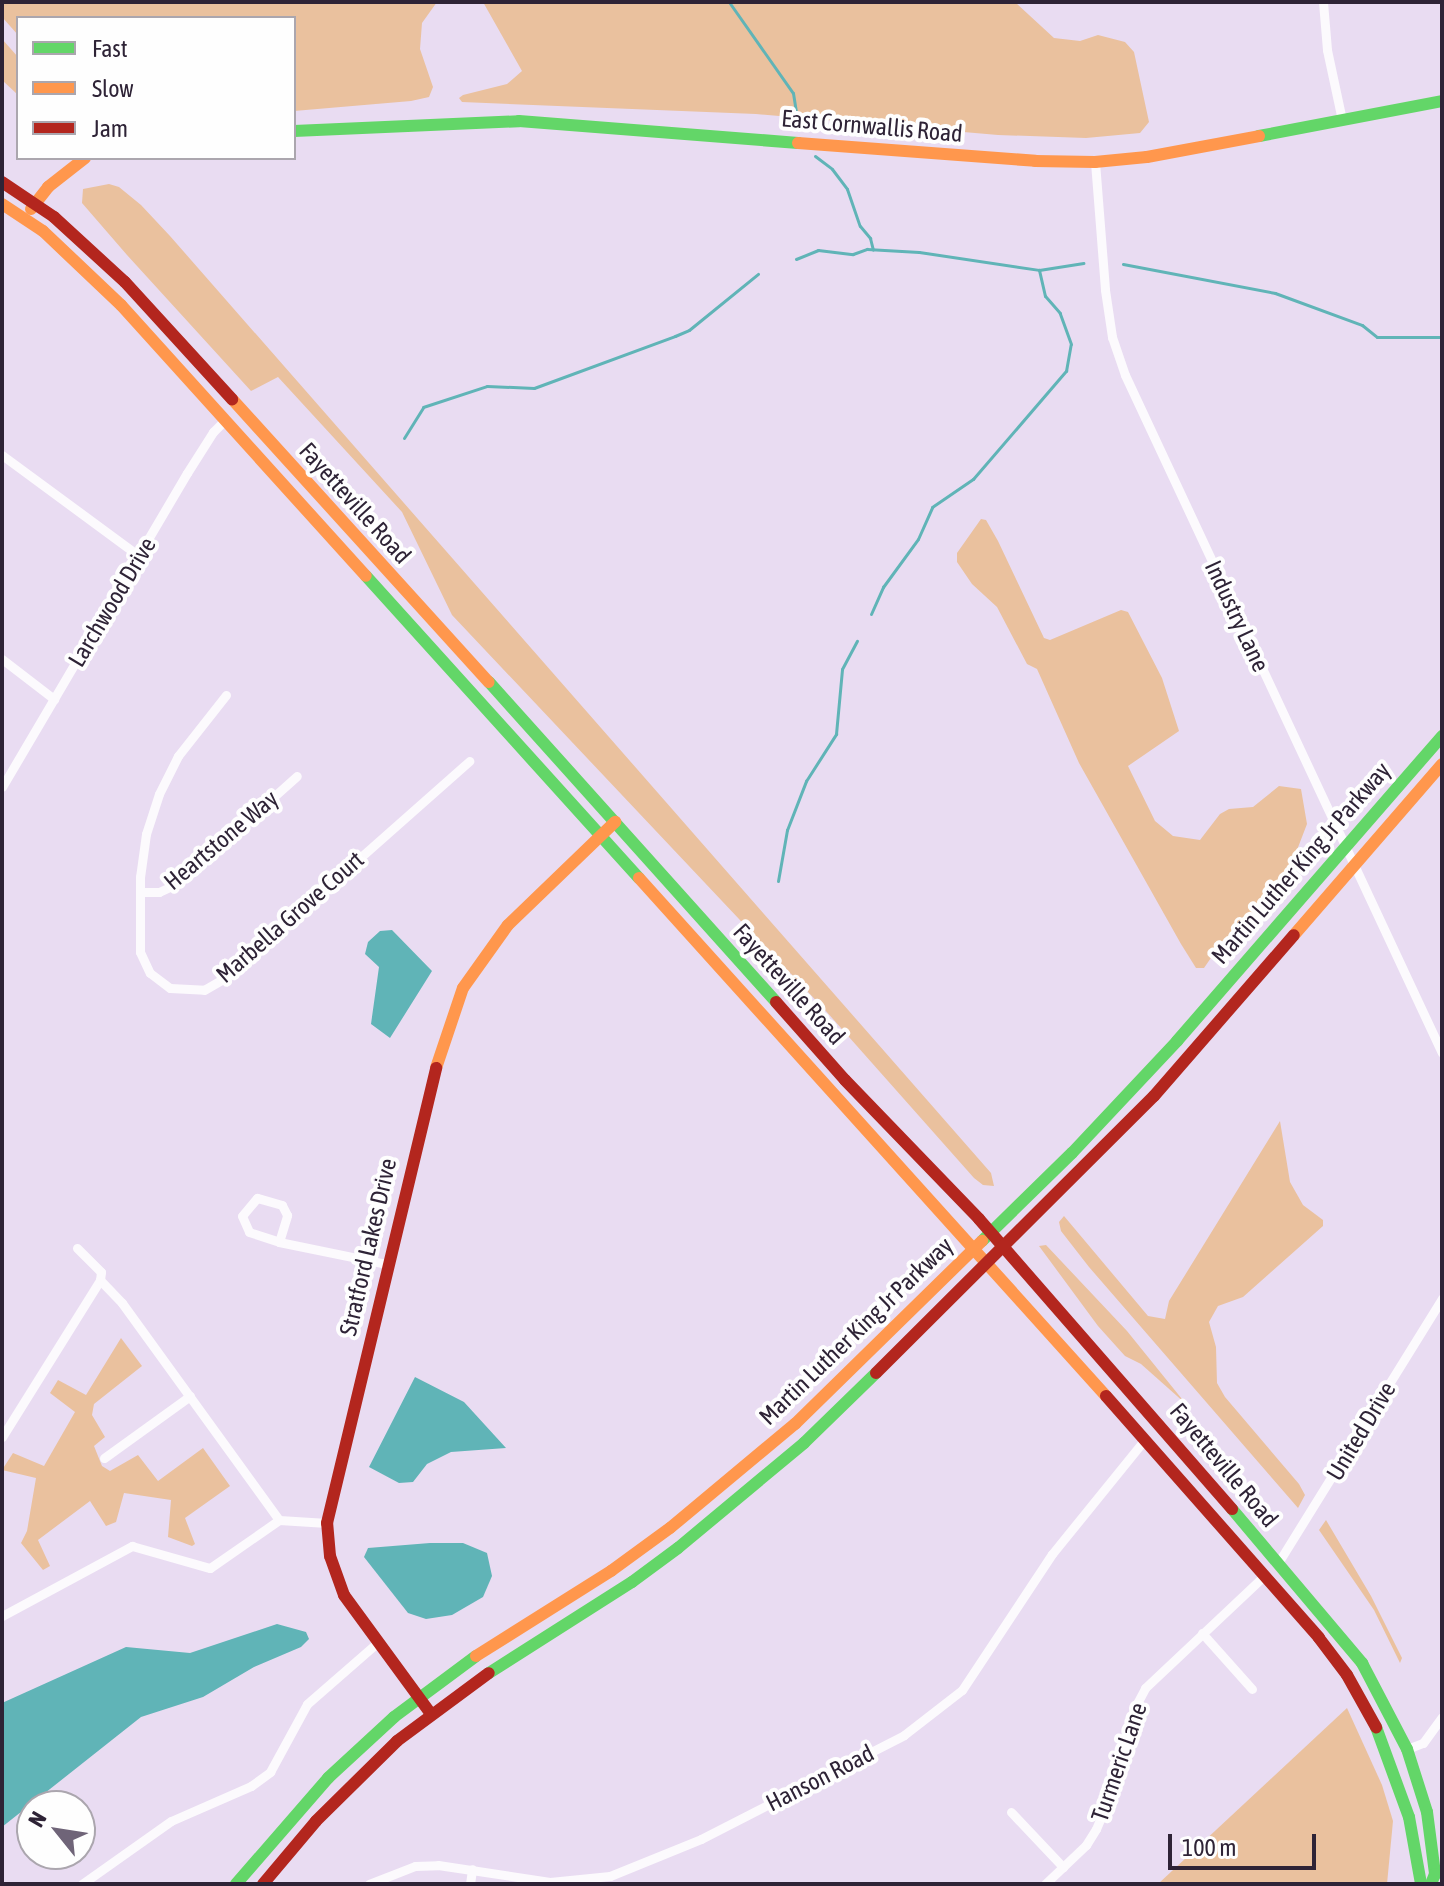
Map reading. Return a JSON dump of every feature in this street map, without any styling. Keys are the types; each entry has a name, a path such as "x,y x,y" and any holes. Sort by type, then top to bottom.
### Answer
{"main road":[{"name":"East Cornwallis Road","path":"296,131 519,121 1035,161 1095,162 1147,157 1442,101"},
{"path":"24,217 48,187 82,160"},
{"name":"Fayetteville Road","path":"2,182 35,203 125,282 819,1051 990,1232 1153,1415 1333,1625 1362,1663 1407,1749 1427,1812 1435,1874 1431,1884"},
{"name":"Fayetteville Road","path":"2,204 24,217 79,262 226,419 1145,1439 1333,1656 1381,1736 1409,1817 1421,1884"},
{"name":"Martin Luther King Jr Parkway","path":"236,1884 328,1778 419,1697 476,1656 611,1571 725,1485 795,1424 1072,1153 1177,1041 1442,736"},
{"name":"Martin Luther King Jr Parkway","path":"263,1884 355,1780 431,1714 632,1582 723,1513 804,1443 1167,1083 1442,764"},
{"name":"Stratford Lakes Drive","path":"431,1714 344,1595 330,1556 327,1523 386,1264 444,1036 463,988 508,925 615,822"},
{"path":"1427,1812 1442,1808"}],"street":[{"path":"1323,2 1327,50 1342,120"},
{"name":"Industry Lane","path":"1095,162 1103,280 1118,357 1442,1053"},
{"name":"Larchwood Drive","path":"2,787 213,432 226,419"},
{"path":"2,455 139,556"},
{"path":"2,659 54,699"},
{"name":"Marbella Grove Court","path":"226,695 192,734 159,794 146,834 140,892 142,963 158,982 170,988 204,990 223,979 469,761"},
{"name":"Heartstone Way","path":"140,892 159,892 176,884 297,776"},
{"path":"279,1242 287,1215 282,1205 257,1198 242,1216 249,1232 279,1242 386,1264"},
{"path":"2,1437 100,1280 101,1272 77,1248"},
{"path":"100,1280 122,1303 279,1520"},
{"name":"United Drive","path":"1278,1563 1442,1298"},
{"path":"104,1458 190,1396"},
{"name":"Hanson Road","path":"369,1884 415,1866 472,1869 550,1882 610,1876 701,1839 904,1735 962,1690 1052,1554 1145,1439"},
{"path":"2,1616 132,1546 210,1568 279,1520 327,1523"},
{"name":"Turmeric Lane","path":"1045,1884 1086,1845 1096,1829 1140,1697 1153,1678 1264,1576"},
{"path":"1202,1633 1252,1689"},
{"path":"82,1884 171,1821 251,1786 270,1772 307,1704 377,1643"},
{"path":"1407,1749 1423,1743 1442,1717"},
{"path":"1011,1812 1063,1867"},
{"path":"470,1884 472,1869"}],"shaded area":[{"path":"2,2 437,2 422,23 420,49 433,87 429,97 411,101 296,111 296,16 16,16 16,33 2,17"},
{"path":"483,2 1015,2 1054,38 1080,41 1098,35 1125,42 1134,52 1149,122 1140,133 1086,138 998,135 756,114 462,102 459,98 463,95 507,84 522,71"},
{"path":"2,39 16,55 16,93 2,80"},
{"path":"109,184 119,187 141,205 170,236 991,1173 994,1186 983,1185 974,1178 825,1010 452,615 402,512 278,377 251,391 127,255 82,203 83,189"},
{"path":"981,519 986,520 998,541 1044,638 1050,640 1121,610 1128,612 1162,678 1179,731 1128,766 1155,821 1173,836 1200,840 1220,814 1229,809 1253,807 1279,786 1301,789 1307,824 1287,876 1254,919 1233,939 1214,943 1215,952 1204,968 1196,968 1181,944 1079,763 1037,669 1027,664 997,607 972,584 957,562 957,553"},
{"path":"392,930 432,971 390,1038 371,1024 379,967 365,954 368,942 380,931"},
{"path":"1280,1121 1290,1182 1303,1205 1323,1220 1323,1226 1243,1297 1218,1306 1209,1322 1216,1347 1217,1383 1225,1397 1299,1484 1305,1495 1298,1508 1089,1267 1061,1231 1059,1222 1064,1216 1148,1316 1165,1319 1169,1301"},
{"path":"1046,1245 1127,1331 1186,1404 1141,1364 1125,1356 1098,1326 1039,1246"},
{"path":"121,1338 142,1366 94,1404 92,1415 105,1437 94,1446 102,1466 110,1471 138,1455 158,1481 203,1448 230,1486 185,1518 195,1544 192,1546 168,1537 171,1500 124,1493 116,1522 106,1526 90,1501 38,1540 50,1566 43,1570 21,1543 27,1531 36,1478 2,1470 13,1453 44,1466 75,1412 50,1393 58,1380 86,1395"},
{"path":"415,1377 464,1402 506,1448 451,1452 427,1464 413,1482 399,1483 369,1467"},
{"path":"1326,1520 1371,1596 1402,1658 1400,1663 1374,1610 1319,1530"},
{"path":"463,1543 487,1553 492,1576 483,1597 452,1615 426,1619 408,1613 364,1557 368,1548"},
{"path":"277,1624 306,1632 309,1639 301,1647 254,1667 203,1697 141,1717 49,1790 16,1790 16,1816 2,1827 2,1703 126,1647 190,1653"},
{"path":"1347,1708 1382,1785 1393,1821 1387,1884 1158,1884"}],"waterway":[{"path":"729,2 793,93 798,123"},
{"path":"815,156 832,169 847,189 860,226 870,238 873,250"},
{"path":"796,259 818,250 853,254 867,249 919,252 1039,270 1083,263"},
{"path":"1123,264 1275,293 1362,325 1377,337 1442,337"},
{"path":"871,614 883,587 918,539 932,507 973,479 1066,371 1071,344 1060,313 1045,296 1039,270"},
{"path":"404,438 423,407 487,386 534,388 689,330 758,274"},
{"path":"778,881 787,830 806,781 836,734 842,669 857,641"}],"traffic: fast":[{"path":"1259,136 1442,101"},
{"path":"296,131 519,121 798,143"},
{"path":"366,576 639,878"},
{"path":"489,682 776,1002"},
{"path":"982,1241 1072,1153 1177,1041 1442,736"},
{"path":"489,1673 632,1582 678,1548 804,1443 876,1373"},
{"path":"1232,1509 1362,1663 1407,1749 1427,1812 1435,1874 1431,1884"},
{"path":"236,1884 328,1778 394,1717 476,1656"},
{"path":"1376,1727 1409,1817 1421,1884"}],"traffic: slow":[{"path":"798,143 1035,161 1095,162 1147,157 1259,136"},
{"path":"31,209 48,187 82,160"},
{"path":"2,204 43,231 121,305 366,576"},
{"path":"232,399 489,682"},
{"path":"1294,935 1442,764"},
{"path":"436,1068 463,988 508,925 615,822"},
{"path":"639,878 1106,1396"},
{"path":"476,1656 611,1571 670,1528 795,1424 982,1241"}],"traffic: jam":[{"path":"2,182 54,217 125,282 232,399"},
{"path":"876,1373 1154,1096 1294,935"},
{"path":"776,1002 845,1080 979,1219 1232,1509"},
{"path":"431,1714 344,1595 330,1556 327,1523 436,1068"},
{"path":"1106,1396 1319,1638 1347,1675 1376,1727"},
{"path":"263,1884 316,1821 397,1741 489,1673"}]}
